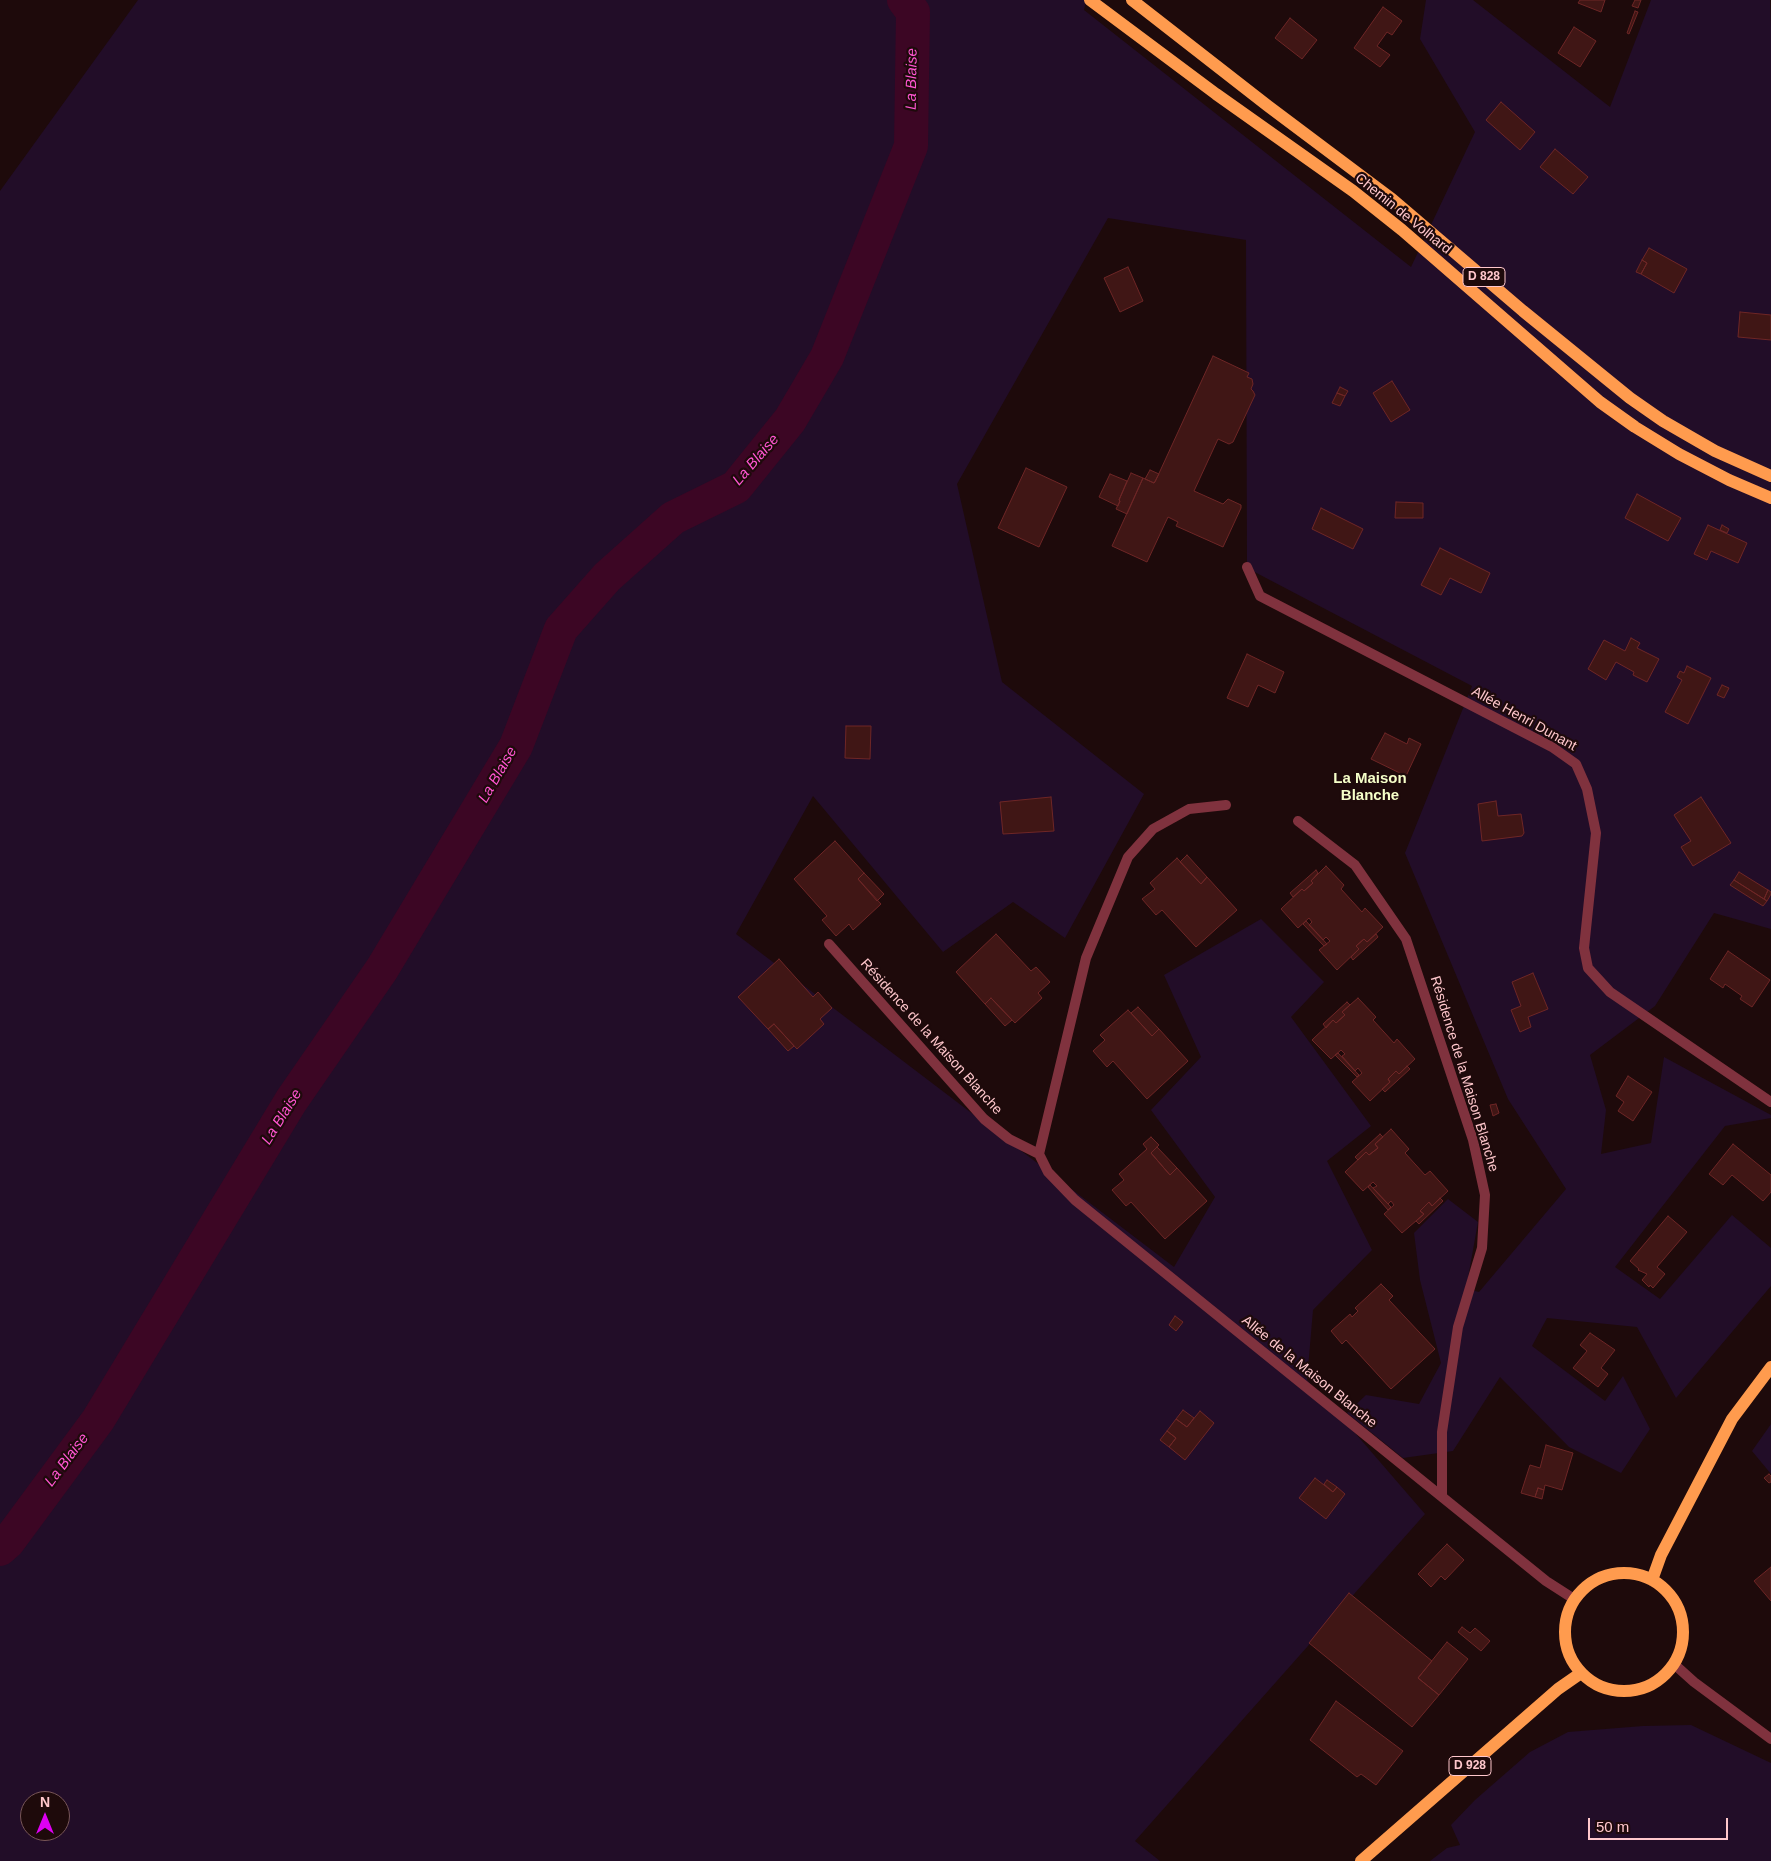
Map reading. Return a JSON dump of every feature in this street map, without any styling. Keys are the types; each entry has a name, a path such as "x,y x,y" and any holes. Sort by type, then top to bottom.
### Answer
{"main road":[{"name":"Chemin de Volhard","path":"1090,0 1216,94 1352,191 1402,230 1600,402 1635,427 1679,454 1728,480 1771,498"},
{"name":"Chemin de Volhard","path":"1132,0 1268,106 1392,199 1523,311 1630,398 1663,421 1715,451 1771,476"},
{"path":"1652,1580 1661,1555 1732,1419 1771,1367"},
{"path":"1618,1572 1636,1573 1652,1580 1668,1591 1681,1617 1683,1627 1682,1646 1674,1664 1662,1677 1647,1686 1629,1691 1612,1690 1595,1684 1581,1673 1570,1656 1565,1637 1566,1617 1574,1599 1586,1586 1601,1577 1618,1572"},
{"name":"D 928","path":"1361,1861 1558,1689 1581,1673"}],"street":[{"name":"Allée Henri Dunant","path":"1247,567 1260,596 1552,748 1576,764 1587,789 1596,833 1584,948 1588,968 1610,992 1771,1102"},
{"path":"1039,1154 1086,958 1128,857 1153,829 1189,809 1226,806"},
{"name":"Résidence de la Maison Blanche","path":"1298,821 1355,865 1406,940 1473,1140 1485,1195 1482,1248 1458,1327 1442,1432 1442,1497"},
{"name":"Résidence de la Maison Blanche","path":"828,944 984,1119 1009,1139 1039,1154"},
{"name":"Allée de la Maison Blanche","path":"1039,1154 1048,1172 1075,1200 1546,1581 1574,1599"},
{"path":"1674,1664 1694,1682 1771,1739"}],"shaded area":[{"path":"138,0 1086,0 1084,10 1411,267 1475,132 1420,39 1426,0 1473,0 1610,107 1651,0 1770,0 1771,929 1714,913 1655,1006 1590,1055 1606,1110 1601,1154 1651,1143 1664,1057 1771,1115 1771,1118 1725,1126 1615,1267 1660,1299 1732,1215 1771,1248 1771,1286 1676,1398 1637,1327 1547,1318 1532,1346 1605,1401 1623,1376 1650,1429 1621,1473 1569,1447 1500,1377 1453,1451 1403,1458 1347,1413 1366,1395 1419,1404 1441,1363 1420,1280 1414,1233 1448,1199 1478,1222 1466,1289 1479,1292 1566,1189 1508,1099 1405,853 1472,686 1247,568 1246,240 1108,218 957,484 1002,682 1144,794 1065,938 1013,902 943,952 813,796 736,934 1174,1267 1215,1197 1151,1110 1201,1057 1164,975 1261,919 1324,982 1291,1017 1371,1126 1327,1161 1372,1250 1313,1310 1307,1380 1425,1514 1135,1841 1160,1861 0,1861 0,191"},
{"path":"1771,1424 1771,1474 1752,1451"},
{"path":"1691,1725 1771,1763 1771,1861 1430,1861 1447,1848 1460,1845 1451,1825 1475,1800 1530,1752 1568,1732 1643,1726"}],"building":[{"path":"1580,0 1605,0 1601,12 1578,3"},
{"path":"1635,0 1641,0 1638,8 1632,6"},
{"path":"1383,7 1402,21 1392,35 1387,32 1377,46 1390,55 1380,67 1354,48"},
{"path":"1635,11 1638,12 1629,34 1627,33"},
{"path":"1290,18 1317,40 1302,59 1275,38"},
{"path":"1574,27 1596,41 1580,67 1558,53"},
{"path":"1501,102 1535,132 1520,150 1486,120"},
{"path":"1555,149 1588,177 1573,194 1540,167"},
{"path":"1649,248 1687,269 1674,293 1641,274 1647,263 1642,260"},
{"path":"1642,260 1647,263 1641,274 1636,272"},
{"path":"1128,267 1143,301 1120,312 1104,278"},
{"path":"1740,312 1771,315 1771,340 1738,337"},
{"path":"1213,356 1249,373 1247,377 1252,379 1251,389 1255,395 1233,442 1229,444 1218,439 1194,491 1223,504 1228,499 1241,505 1241,508 1223,547 1176,526 1178,522 1168,517 1147,562 1112,546 1143,478 1155,482"},
{"path":"1392,381 1410,410 1391,422 1373,393"},
{"path":"1340,387 1348,391 1345,396 1337,393"},
{"path":"1337,393 1345,396 1340,406 1332,403"},
{"path":"1026,468 1067,487 1039,547 998,528"},
{"path":"1150,470 1159,474 1154,483 1145,479"},
{"path":"1131,473 1143,478 1127,514 1116,509"},
{"path":"1110,474 1127,481 1118,506 1099,497"},
{"path":"1637,494 1681,518 1668,541 1625,518"},
{"path":"1396,502 1423,503 1423,518 1395,518"},
{"path":"1321,508 1363,529 1353,549 1312,529"},
{"path":"1708,525 1747,543 1738,563 1711,551 1707,560 1694,554"},
{"path":"1722,525 1729,529 1727,533 1720,530"},
{"path":"1440,548 1490,573 1481,593 1450,578 1441,595 1421,585"},
{"path":"1631,638 1640,643 1637,648 1659,659 1647,682 1633,675 1634,672 1616,662 1606,680 1588,669 1604,640 1625,651"},
{"path":"1247,654 1284,672 1275,693 1258,685 1248,707 1227,698"},
{"path":"1687,666 1711,678 1688,724 1665,712 1682,680 1677,677 1680,671 1684,673"},
{"path":"1722,685 1729,688 1724,698 1717,695"},
{"path":"846,726 871,726 870,759 845,758"},
{"path":"1385,733 1407,744 1409,738 1421,744 1406,776 1371,759"},
{"path":"1051,797 1054,831 1003,834 1000,802"},
{"path":"1701,797 1731,843 1693,866 1681,847 1691,841 1674,815"},
{"path":"1496,801 1498,816 1521,814 1524,833 1522,836 1482,841 1478,804"},
{"path":"835,841 864,873 858,879 881,904 853,930 849,924 836,936 822,920 827,916 794,879"},
{"path":"1187,855 1207,877 1201,884 1180,862"},
{"path":"1177,858 1201,884 1207,877 1237,910 1196,947 1162,910 1156,915 1142,899 1155,889 1150,883"},
{"path":"1326,866 1344,885 1341,889 1362,912 1365,908 1383,927 1367,942 1364,939 1356,946 1359,949 1337,970 1319,950 1330,941 1326,937 1323,940 1309,925 1312,922 1309,918 1298,928 1281,909 1302,889 1304,891 1313,883 1311,881"},
{"path":"1316,870 1318,873 1311,881 1313,883 1293,897 1290,893"},
{"path":"1739,872 1768,890 1764,899 1734,880"},
{"path":"864,873 884,894 877,901 858,879"},
{"path":"1734,880 1767,901 1763,906 1730,885"},
{"path":"1768,890 1771,894 1767,901 1764,899"},
{"path":"1306,921 1327,944 1324,946 1303,924"},
{"path":"996,934 1031,971 1036,967 1050,982 1038,993 1042,998 1015,1023 991,998 985,1004 956,972"},
{"path":"1376,934 1378,937 1353,960 1351,957 1359,949 1356,946 1364,939 1367,942"},
{"path":"1728,951 1770,980 1752,1007 1740,999 1742,996 1725,984 1723,988 1710,979"},
{"path":"779,959 813,997 818,992 832,1008 820,1019 824,1024 797,1049 774,1024 768,1029 738,997"},
{"path":"1533,973 1548,1009 1528,1017 1531,1027 1520,1032 1511,1010 1521,1006 1512,982"},
{"path":"991,998 1012,1020 1005,1026 985,1004"},
{"path":"1358,998 1376,1017 1373,1020 1394,1043 1397,1039 1415,1059 1399,1074 1396,1071 1388,1079 1390,1082 1370,1101 1352,1082 1362,1073 1358,1068 1355,1071 1342,1056 1345,1054 1341,1050 1331,1059 1312,1040 1333,1020 1336,1023 1345,1015 1342,1012"},
{"path":"1347,1002 1350,1005 1342,1012 1345,1015 1336,1023 1333,1020 1326,1028 1323,1024"},
{"path":"1138,1007 1159,1029 1152,1036 1131,1013"},
{"path":"1128,1010 1152,1036 1159,1029 1188,1061 1147,1099 1113,1061 1107,1067 1093,1051 1105,1040 1100,1035"},
{"path":"774,1024 794,1046 788,1051 768,1029"},
{"path":"1338,1053 1359,1075 1357,1077 1335,1055"},
{"path":"1407,1066 1410,1069 1385,1092 1382,1089 1390,1082 1388,1079 1396,1071 1399,1074"},
{"path":"1628,1076 1652,1092 1633,1121 1618,1111 1624,1102 1616,1096"},
{"path":"1496,1104 1499,1113 1493,1116 1490,1105"},
{"path":"1391,1129 1409,1149 1405,1153 1425,1175 1430,1171 1448,1191 1432,1206 1429,1202 1420,1211 1424,1214 1402,1233 1384,1214 1394,1205 1391,1201 1388,1204 1373,1188 1377,1186 1373,1182 1363,1191 1345,1172 1366,1152 1369,1155 1378,1148 1375,1144"},
{"path":"1380,1134 1383,1137 1375,1144 1378,1148 1369,1155 1366,1152 1358,1160 1355,1157"},
{"path":"1151,1137 1159,1145 1151,1153 1170,1175 1177,1168 1207,1201 1165,1239 1131,1202 1126,1206 1112,1190 1124,1180 1119,1174 1147,1149 1143,1144"},
{"path":"1733,1144 1771,1175 1771,1192 1763,1201 1732,1175 1723,1185 1709,1174"},
{"path":"1157,1147 1177,1168 1170,1175 1151,1153"},
{"path":"1370,1185 1391,1207 1388,1210 1368,1187"},
{"path":"1440,1198 1443,1201 1419,1224 1416,1221 1424,1214 1420,1211 1429,1202 1432,1206"},
{"path":"1668,1216 1687,1232 1657,1267 1665,1274 1653,1288 1650,1285 1649,1287 1642,1280 1647,1274 1638,1270 1630,1261"},
{"path":"1381,1284 1393,1296 1389,1300 1435,1349 1391,1389 1346,1340 1342,1344 1331,1331 1350,1314 1352,1317 1358,1311 1355,1308"},
{"path":"1175,1316 1183,1322 1176,1331 1169,1325"},
{"path":"1590,1333 1615,1350 1601,1368 1608,1374 1598,1387 1573,1368 1587,1351 1580,1345"},
{"path":"1183,1410 1194,1418 1187,1427 1176,1419"},
{"path":"1200,1411 1214,1423 1185,1460 1169,1447 1176,1438 1167,1431 1176,1419 1187,1427"},
{"path":"1167,1431 1176,1438 1169,1447 1160,1440"},
{"path":"1546,1445 1573,1453 1562,1490 1545,1485 1544,1490 1538,1488 1535,1497 1521,1493 1530,1465 1540,1468"},
{"path":"1769,1474 1771,1482 1769,1483 1764,1478"},
{"path":"1315,1478 1333,1492 1337,1487 1345,1494 1326,1519 1299,1498"},
{"path":"1327,1480 1337,1487 1333,1492 1324,1484"},
{"path":"1538,1488 1544,1490 1542,1499 1535,1497"},
{"path":"1447,1544 1464,1560 1445,1580 1441,1576 1431,1587 1418,1574"},
{"path":"1771,1567 1771,1601 1754,1581"},
{"path":"1349,1593 1432,1661 1418,1678 1439,1695 1412,1727 1309,1643"},
{"path":"1462,1627 1470,1633 1475,1628 1490,1641 1481,1651 1458,1632"},
{"path":"1447,1642 1468,1659 1439,1695 1418,1678"},
{"path":"1336,1701 1403,1751 1376,1785 1361,1774 1357,1777 1310,1740"}],"waterway":[{"name":"La Blaise","path":"0,1549 8,1542 98,1420 291,1101 382,969 516,746 561,629 607,577 673,518 736,487 790,420 827,357 911,146 913,12 904,0"}],"district":[{"name":"La Maison Blanche","path":"1370,788"}]}
